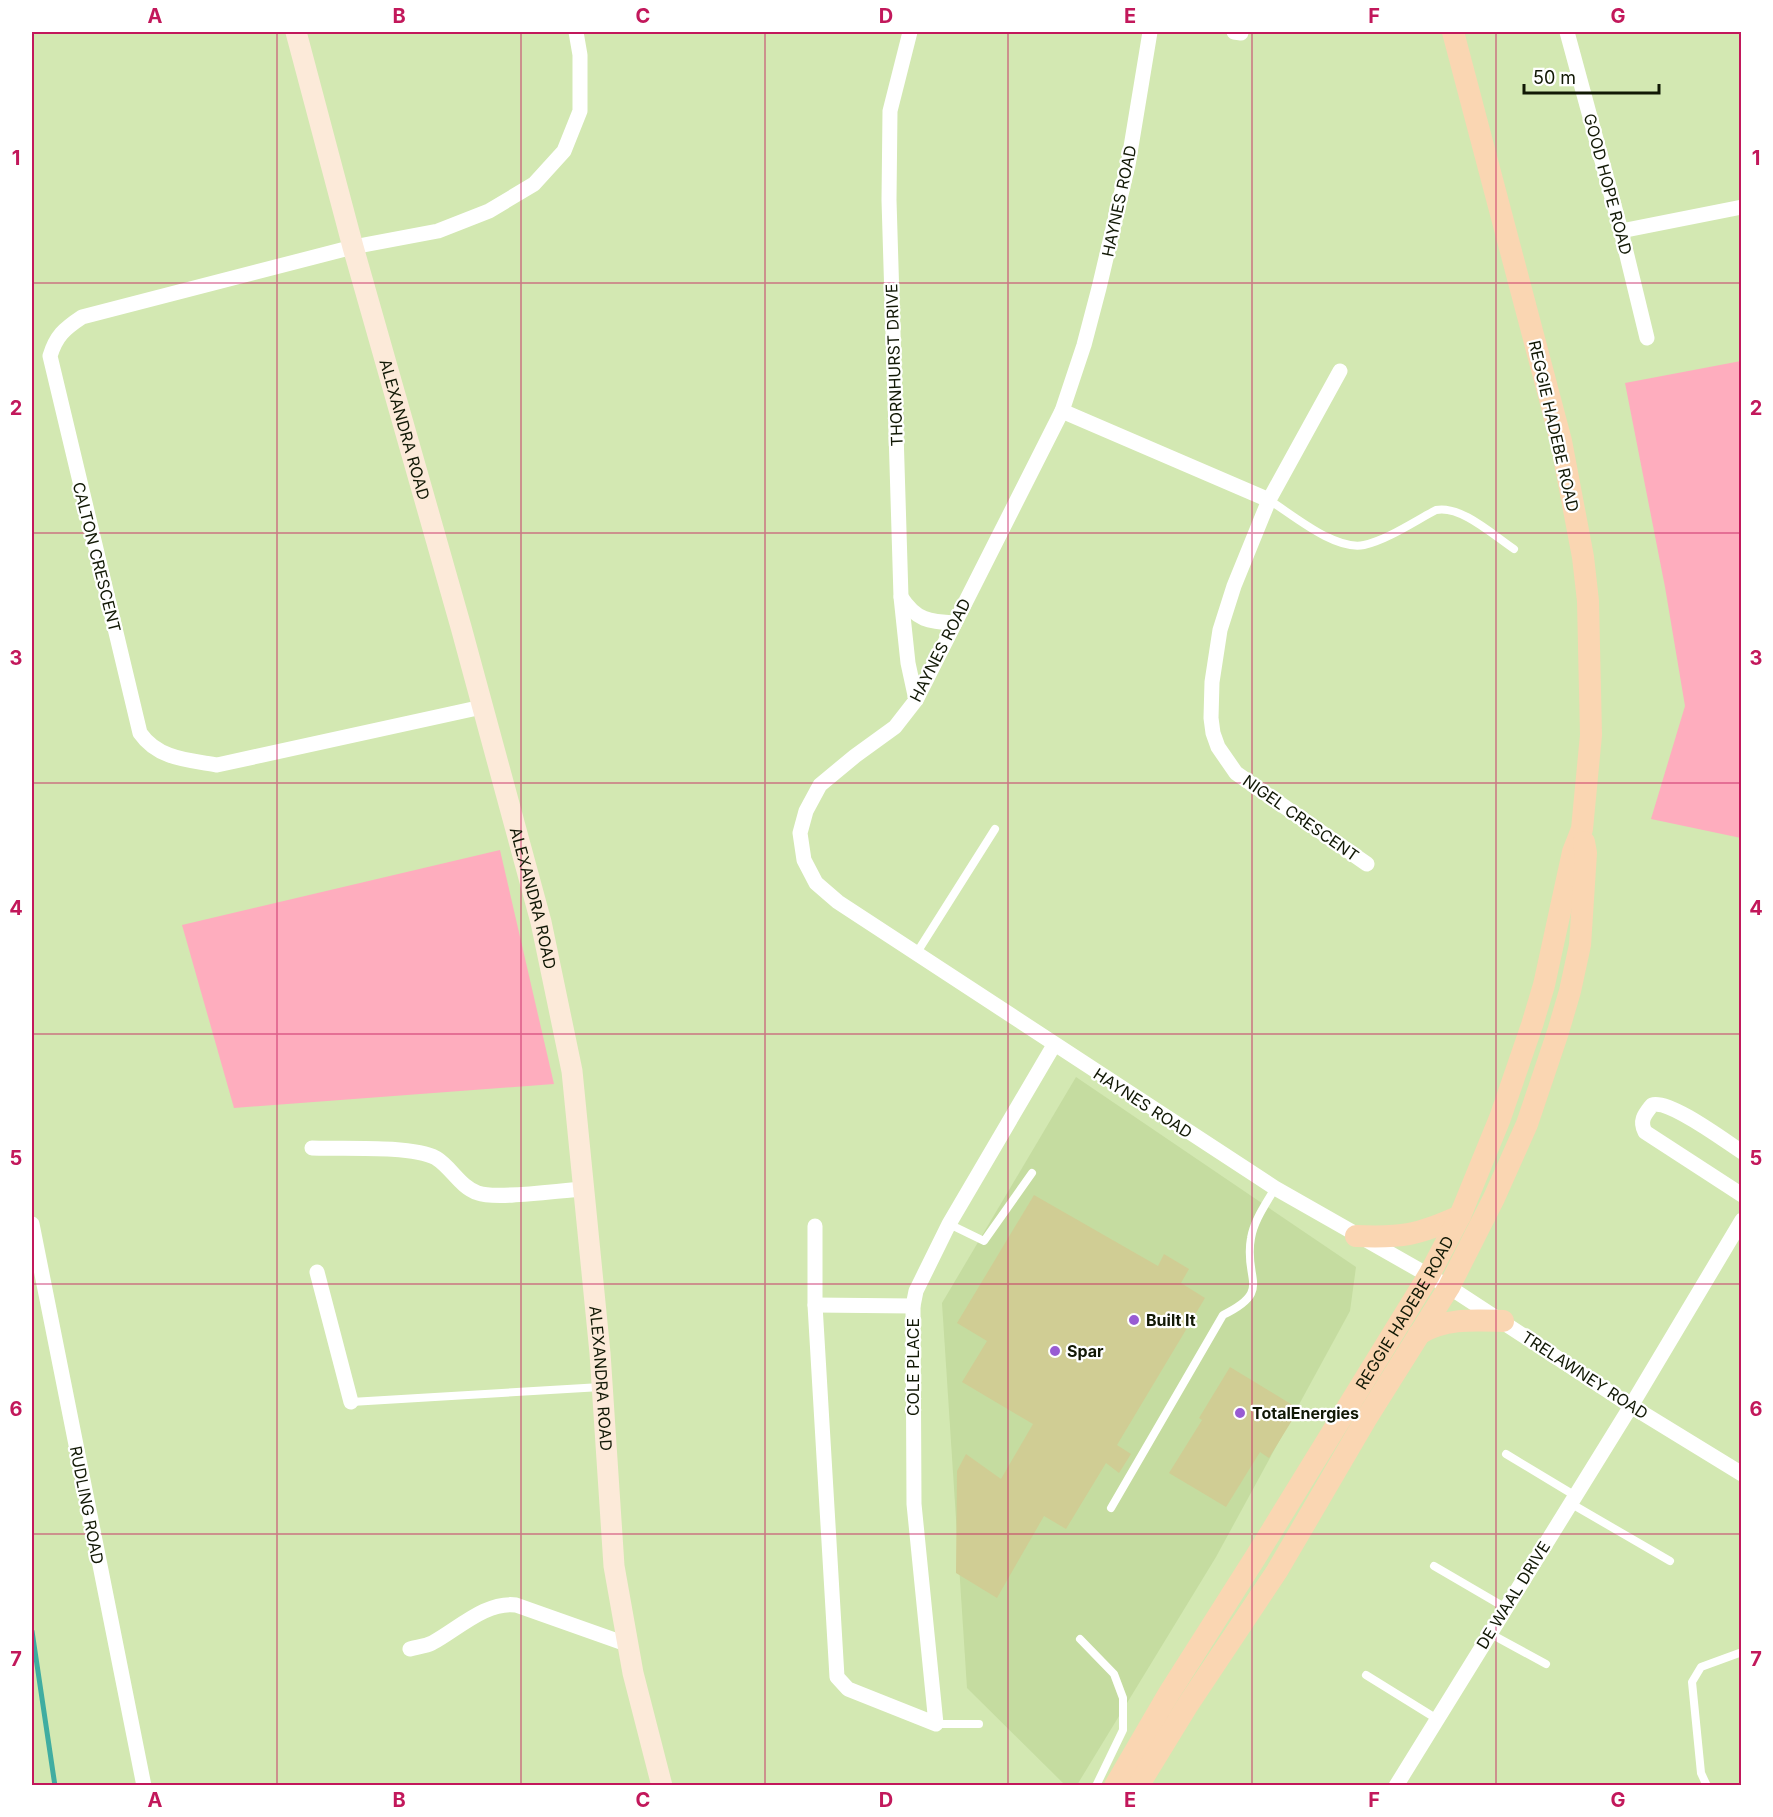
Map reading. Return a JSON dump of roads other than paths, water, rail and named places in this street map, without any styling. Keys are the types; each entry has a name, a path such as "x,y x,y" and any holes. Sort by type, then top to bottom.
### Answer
{"main road":[{"name":"REGGIE HADEBE ROAD","path":"1138,1785 1187,1706 1277,1571 1366,1419 1449,1287 1527,1124 1558,1032 1580,945 1586,853 1582,829 1591,724 1588,601 1581,546 1561,441 1454,32"},
{"name":"REGGIE HADEBE ROAD","path":"1115,1785 1168,1695 1429,1275 1460,1216 1500,1118 1532,1025 1544,985 1573,852 1582,829"},
{"path":"1356,1236 1411,1235 1460,1216"},
{"path":"1419,1334 1448,1322 1503,1321"}],"street":[{"name":"ALEXANDRA ROAD","path":"296,32 353,247 461,627 541,922 572,1071 602,1386 614,1566 633,1673 662,1785"},
{"name":"CALTON CRESCENT","path":"482,707 217,765 175,758 156,750 140,733 50,356 55,340 68,326 82,317 353,247 438,231 489,211 534,184 564,151 580,111 580,55 576,32"},
{"name":"THORNHURST DRIVE","path":"910,32 890,111 889,200 901,597 908,663 916,700"},
{"name":"HAYNES ROAD","path":"1150,32 1128,165 1102,277 1084,345 1062,411 916,700 895,727 820,785 806,811 800,832 804,860 816,883 838,903 1275,1188 1356,1236 1429,1275"},
{"name":"GOOD HOPE ROAD","path":"1567,32 1622,231 1647,338"},
{"path":"1622,231 1742,207"},
{"name":"NIGEL CRESCENT","path":"1340,371 1269,500 1234,586 1220,630 1212,682 1213,733 1226,761 1236,773 1367,864"},
{"path":"1062,411 1269,500"},
{"path":"901,597 910,610 929,621 955,622"},
{"name":"COLE PLACE","path":"936,1724 914,1504 913,1306 921,1281 949,1224 1054,1045"},
{"path":"1742,1152 1697,1122 1662,1104 1652,1105 1644,1116 1642,1123 1645,1131 1742,1196"},
{"path":"312,1148 404,1150 420,1153 436,1158 465,1186 478,1194 494,1196 584,1189"},
{"name":"DE WAAL DRIVE","path":"1396,1785 1631,1406 1742,1220"},
{"name":"RUDLING ROAD","path":"32,1224 144,1785"},
{"path":"815,1226 815,1305 837,1677 848,1689 936,1724"},
{"path":"317,1272 351,1402"},
{"name":"TRELAWNEY ROAD","path":"1429,1275 1631,1406 1742,1474"},
{"path":"815,1305 913,1306"},
{"path":"410,1649 430,1644 490,1608 506,1603 629,1645"}],"lane":[{"path":"1269,500 1326,537 1352,546 1374,543 1436,510 1443,509 1461,513 1514,549"},
{"path":"916,954 996,829"},
{"path":"949,1224 984,1241 1032,1173"},
{"path":"1111,1508 1223,1316 1240,1306 1251,1295 1253,1287 1251,1235 1275,1188"},
{"path":"351,1402 602,1386"},
{"path":"1506,1454 1670,1562"},
{"path":"1434,1566 1506,1608"},
{"path":"1490,1633 1546,1664"},
{"path":"1080,1639 1114,1674 1123,1698 1123,1730 1096,1785"},
{"path":"1707,1785 1701,1773 1692,1682 1701,1667 1742,1652"},
{"path":"1366,1675 1437,1719"},
{"path":"936,1724 979,1724"}],"waterway":[{"path":"32,1631 55,1786"}],"place":[{"name":"Built It","path":"1134,1320"},
{"name":"Spar","path":"1055,1351"},
{"name":"TotalEnergies","path":"1240,1413"}]}
